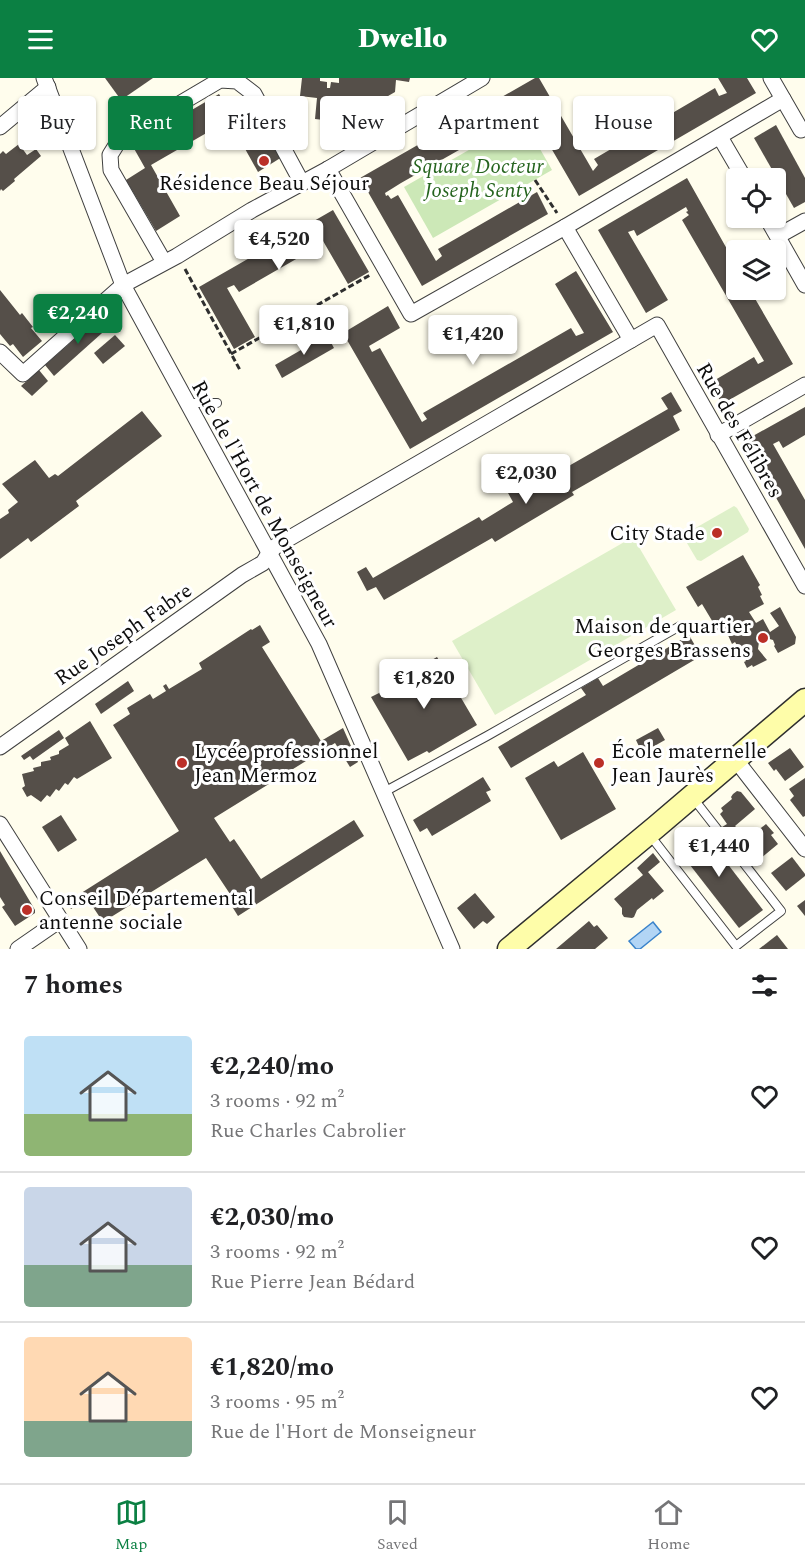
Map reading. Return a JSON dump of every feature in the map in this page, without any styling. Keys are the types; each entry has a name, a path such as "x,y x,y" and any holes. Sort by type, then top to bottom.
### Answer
{"street":[{"path":"0,352 23,374 123,285 328,169 463,83 482,78"},
{"path":"771,78 801,130"},
{"path":"170,259 111,170 110,155 120,139 220,80 237,81 254,94 302,183"},
{"path":"0,127 46,82"},
{"name":"Rue de l'Hort de Monseigneur","path":"46,82 123,285 319,644 452,949"},
{"path":"328,169 411,314 566,227 783,99"},
{"path":"720,137 738,168"},
{"path":"778,237 805,221"},
{"path":"566,227 631,340"},
{"path":"773,228 805,285"},
{"name":"Rue Joseph Fabre","path":"0,747 262,563 276,546 657,325"},
{"name":"Rue des Félibres","path":"657,325 805,586"},
{"path":"718,435 805,385"},
{"path":"509,949 805,700"},
{"path":"735,759 805,849"},
{"path":"0,824 79,949"},
{"path":"18,949 60,920"}],"lane":[{"path":"186,403 217,403"},
{"path":"384,792 680,626"},
{"path":"648,832 736,946 781,911 692,796"}],"path":[{"path":"535,180 566,227"},
{"path":"170,259 240,370"},
{"path":"231,354 384,267"}],"green space":[{"name":"Square Docteur Joseph Senty","path":"469,150 541,150 552,170 433,238 404,187"},
{"name":"City Stade","path":"734,506 749,529 748,532 701,561 697,560 684,538 685,534"},
{"path":"633,537 676,610 495,715 452,641"}],"water":[{"path":"653,922 661,932 640,949 636,949 629,941"}],"building":[{"path":"105,78 153,78 127,96 118,96"},
{"path":"302,78 320,78 320,81 327,82 327,88 330,88 331,82 339,83 339,78 410,78 409,82 396,80 395,92 388,96 320,96 320,120 315,119 317,98 300,96"},
{"path":"535,78 539,78 549,96 504,96"},
{"path":"718,78 747,78 756,93 674,141 674,112 715,88 719,96 727,93"},
{"path":"205,102 205,134 193,141 193,109"},
{"path":"561,116 573,137 573,150 581,150 593,171 598,165 594,159 609,150 658,150 579,196 552,150 561,150"},
{"path":"776,125 805,178 805,202 794,208 786,194 786,168 771,168 754,138"},
{"path":"18,145 18,150 23,150 27,155 37,150 41,156 14,179 15,181 0,191 0,154 3,151 6,154"},
{"path":"417,145 417,150 459,150 385,193 391,199 398,195 436,261 442,256 438,249 537,192 548,214 422,286 360,178"},
{"path":"135,150 177,150 151,165 180,216 156,231 126,180 145,168"},
{"path":"246,150 278,150 282,157 258,172"},
{"path":"687,178 726,247 726,296 682,220 689,215 686,207 637,236 634,230 628,232 668,300 646,313 598,230"},
{"path":"333,210 369,272 348,284 319,234 313,241 317,247 239,292 234,285 227,288 255,337 234,349 199,287"},
{"path":"576,271 613,332 410,449 343,333 388,306 400,328 369,346 372,352 380,348 422,422 427,419 423,413 571,328 576,336 584,333 555,284"},
{"path":"0,290 20,315 22,313 42,341 23,357 13,344 10,346 0,334"},
{"path":"729,300 756,300 793,364 722,404 710,383 754,357 758,364 764,361"},
{"path":"102,315 111,325 54,376 45,365"},
{"path":"115,335 125,346 103,364 94,353"},
{"path":"327,335 334,348 282,378 275,365"},
{"path":"39,370 48,381 32,396 21,386"},
{"path":"671,392 682,411 673,416 680,430 572,492 574,495 495,542 492,538 384,600 376,587 367,591 357,572 366,567 373,578 479,517 482,521 513,502 508,493 516,491 525,484 530,493 562,475 560,471 668,409 661,398"},
{"path":"805,407 805,435 783,448 779,441 773,444 805,500 805,549 744,441"},
{"path":"142,411 162,436 76,501 79,506 31,542 28,538 0,559 0,519 9,513 8,510 18,502 2,484 35,460 49,478 55,474 58,476"},
{"path":"743,555 760,585 758,587 764,604 749,612 756,623 763,619 770,632 779,626 770,613 780,607 796,637 795,644 778,653 773,640 766,638 759,642 758,649 767,660 747,668 744,662 746,661 735,642 732,644 727,633 733,630 731,627 720,634 702,604 698,607 686,587"},
{"path":"260,625 270,642 262,647 321,741 343,728 358,762 350,767 335,743 214,818 230,842 234,839 261,879 354,820 364,836 238,916 228,900 232,897 206,858 103,922 87,898 71,909 67,902 179,831 113,725 130,714 127,708 150,694 153,699 166,691 163,686 166,684 169,689 202,669 199,663"},
{"path":"689,635 701,656 511,768 498,747 586,695 581,688 598,678 603,686"},
{"path":"437,657 477,725 429,753 427,751 408,761 371,697 391,687 390,684"},
{"path":"128,681 134,691 101,714 95,704"},
{"path":"90,721 112,758 77,779 74,777 68,785 65,783 59,791 56,789 50,797 47,795 41,802 31,795 27,797 22,788 25,786 22,774 34,771 33,768 41,766 41,762 51,760 50,757 59,754 59,751 69,745 65,738"},
{"path":"658,728 665,740 642,753 636,740"},
{"path":"59,730 64,738 33,760 30,756 24,760 21,756"},
{"path":"790,748 804,767 785,781 768,763"},
{"path":"583,752 616,809 561,840 525,778 554,761 558,767"},
{"path":"483,777 491,790 486,792 491,801 432,836 427,828 420,832 413,820"},
{"path":"805,778 805,816 803,817 790,800 794,796 789,789"},
{"path":"737,791 741,792 755,809 735,826 741,832 732,839 722,827 727,824 720,814 723,811 721,808 732,799 731,797"},
{"path":"61,815 77,840 58,852 42,827"},
{"path":"766,824 774,833 771,835 778,844 760,859 746,840"},
{"path":"700,828 763,910 739,928 676,847"},
{"path":"0,851 35,910 35,913 15,926 2,907 5,905 0,897"},
{"path":"653,853 660,862 648,872 664,891 637,910 634,917 624,917 622,908 614,899 643,875 637,868"},
{"path":"792,857 805,876 786,891 771,873"},
{"path":"475,893 495,917 487,924 483,921 474,929 457,908"},
{"path":"805,900 805,916 797,906"},
{"path":"589,921 594,927 597,925 608,938 595,949 556,949"},
{"path":"777,935 788,949 759,949"}],"place":[{"name":"Résidence Beau Séjour","path":"264,161"},
{"name":"City Stade","path":"717,533"},
{"name":"Maison de quartier Georges Brassens","path":"763,638"},
{"name":"Lycée professionnel Jean Mermoz","path":"182,763"},
{"name":"École maternelle Jean Jaurès","path":"599,763"},
{"name":"Conseil Départemental antenne sociale","path":"27,910"}]}
